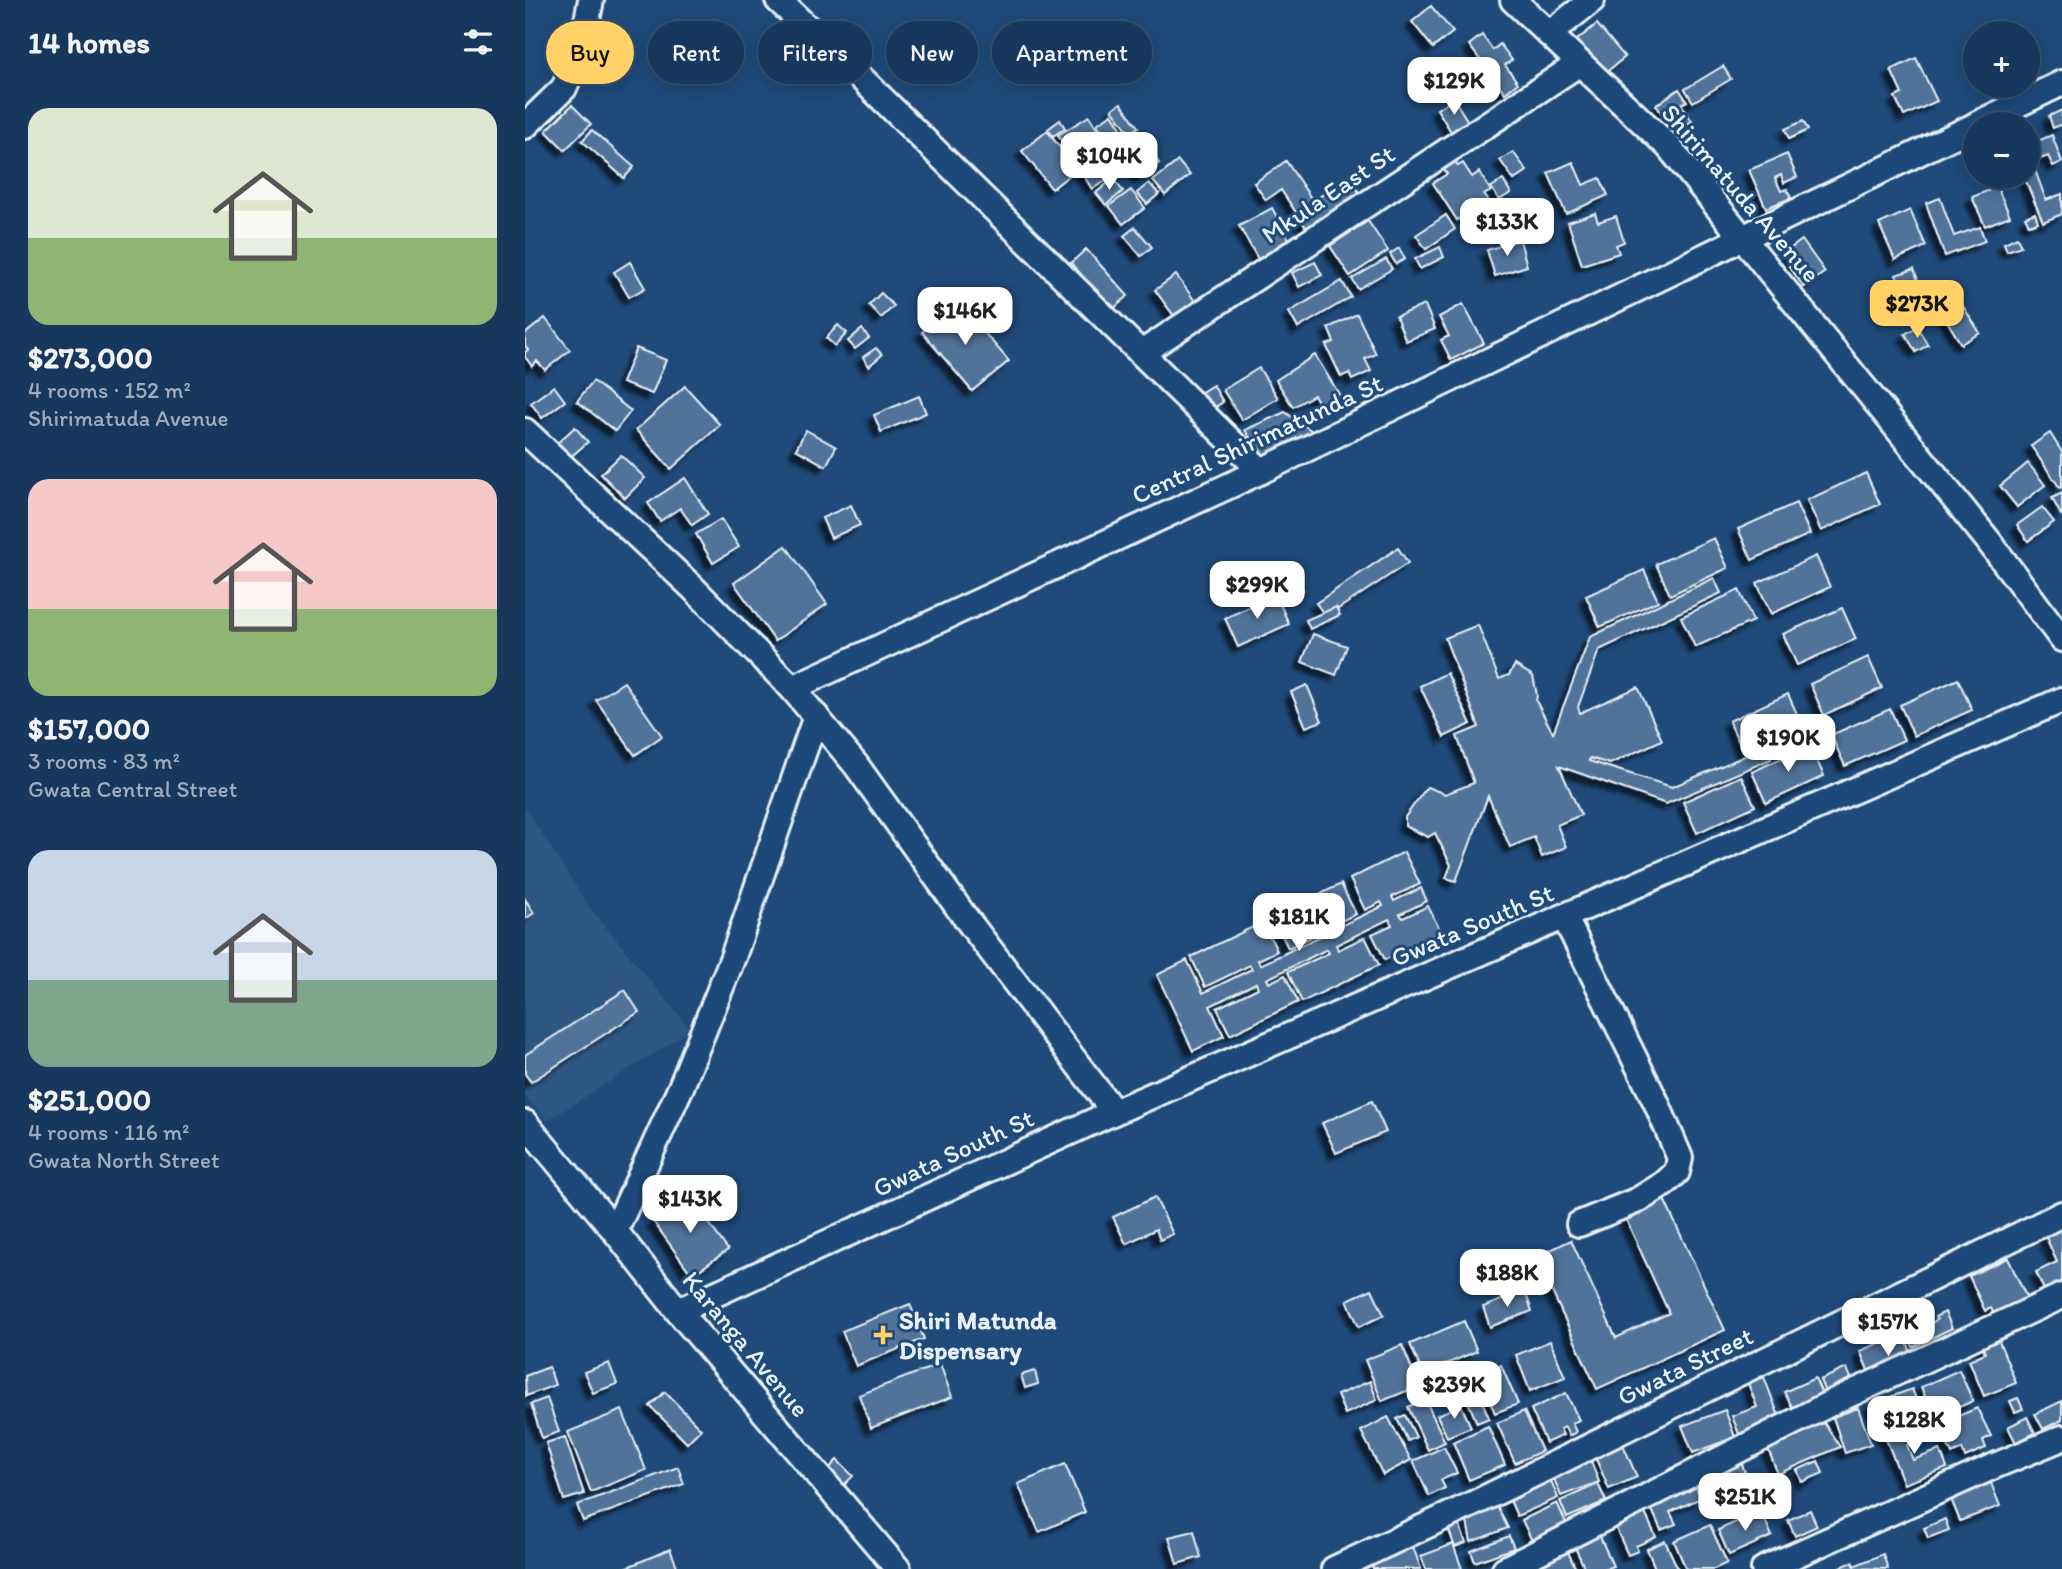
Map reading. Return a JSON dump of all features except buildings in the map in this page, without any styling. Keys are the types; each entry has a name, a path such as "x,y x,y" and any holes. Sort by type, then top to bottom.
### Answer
{"street":[{"path":"525,126 564,88 582,46 591,0"},
{"path":"778,0 860,76 1261,471"},
{"name":"Shirimatuda Avenue","path":"1513,0 1668,146 1987,540 2062,639"},
{"path":"1549,34 1592,0"},
{"name":"Mkula East St","path":"1143,352 1580,63"},
{"name":"Central Shirimatunda St","path":"2003,112 2062,83"},
{"name":"Central Shirimatunda St","path":"792,688 1261,471 1963,131"},
{"path":"525,431 692,587 792,688 856,765 961,913 1114,1112"},
{"name":"Gwata South St","path":"678,1311 1114,1112 2062,700"},
{"path":"615,1231 681,1087 733,957 816,716"},
{"path":"1565,918 1681,1158 1677,1172 1664,1184 1638,1200 1579,1224"},
{"name":"Karanga Avenue","path":"525,1123 678,1311 898,1569"},
{"name":"Gwata Street","path":"1334,1569 1481,1500 2062,1214"},
{"path":"1505,1569 1835,1401 2062,1296"},
{"path":"1764,1569 2062,1438"}],"shaded area":[{"path":"525,807 587,904 691,1030 547,1121 525,1096"}],"place":[{"name":"Shiri Matunda Dispensary","path":"883,1335"}]}
